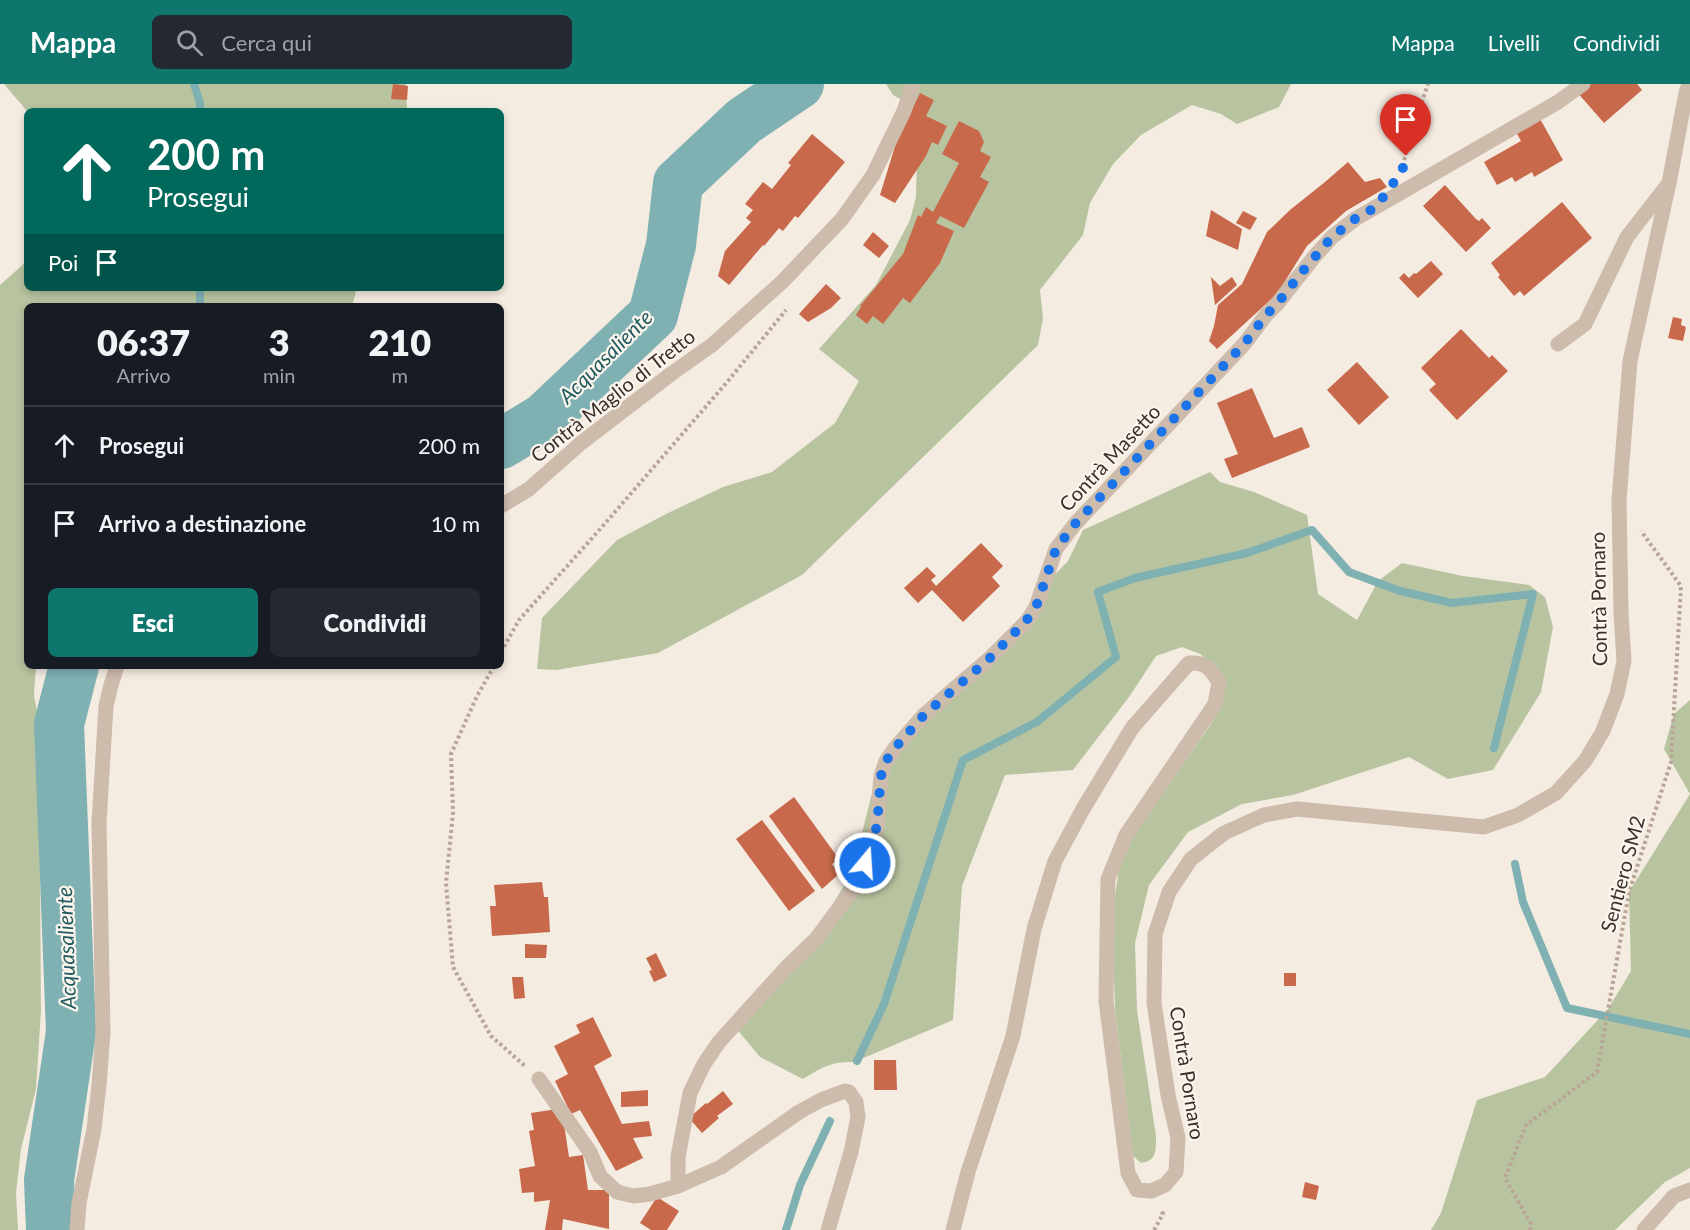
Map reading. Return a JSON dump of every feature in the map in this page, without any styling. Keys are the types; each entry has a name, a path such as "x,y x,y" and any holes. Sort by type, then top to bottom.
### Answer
{"street":[{"name":"Contrà Maglio di Tretto","path":"504,504 529,489 581,443 712,345 782,282 842,219 873,175 904,111 913,84"},
{"name":"Contrà Masetto","path":"678,1186 678,1157 690,1093 719,1042 786,968 816,939 854,888 877,826 881,776 886,761 924,715 989,659 1026,621 1036,607 1056,549 1075,524 1245,343 1332,237 1355,219 1558,102 1583,84"},
{"name":"Contrà Pornaro","path":"953,1230 968,1172 1013,1036 1034,929 1055,861 1083,809 1132,728 1189,663 1199,662 1211,669 1219,682 1215,704 1126,835 1108,879 1106,1001 1128,1173 1137,1190 1151,1191 1165,1185 1176,1172 1179,1138 1168,1095 1154,1004 1155,934 1169,892 1191,859 1224,833 1264,815 1296,810 1484,827 1518,815 1556,793 1585,761 1603,731 1617,694 1624,661 1618,500 1630,361 1689,84"},
{"path":"1558,344 1585,324 1627,237 1669,183"},
{"path":"77,1230 79,1203 94,1129 103,1033 99,823 106,706 116,669"},
{"path":"539,1079 590,1152 600,1176 617,1192 641,1196 678,1186 721,1167 799,1112 845,1090 849,1092 856,1102 858,1117 851,1152 828,1230"},
{"path":"1644,1230 1674,1196 1690,1190"}],"path":[{"path":"1402,171 1409,140 1428,84"},
{"path":"504,647 519,620 728,381 790,305"},
{"name":"Sentiero SM2","path":"1530,1230 1531,1224 1505,1178 1526,1125 1597,1072 1629,892 1671,762 1681,586 1618,500"},
{"path":"492,669 477,696 451,754 453,813 446,882 453,967 491,1036 539,1079"}],"green space":[{"path":"4,84 406,84 407,108 24,108"},
{"path":"886,84 1291,84 1279,107 1237,124 1221,114 1192,105 1141,135 1113,164 1090,203 1083,235 1040,290 1043,318 1038,345 802,575 658,653 556,670 537,669 542,618 617,540 723,487 772,472 835,423 859,381 819,349 876,285 910,220 916,197 918,117 913,106 893,95"},
{"path":"24,264 24,291 356,291 353,303 24,303 24,669 36,669 34,695 42,738 43,784 40,880 41,1010 36,1089 21,1149 16,1193 18,1230 0,1230 0,285"},
{"path":"1210,472 1220,482 1254,492 1307,515 1318,594 1357,620 1378,581 1402,563 1463,576 1529,585 1545,597 1553,627 1541,692 1493,770 1448,779 1409,757 1293,795 1242,804 1188,832 1149,885 1135,943 1137,1010 1156,1136 1153,1157 1146,1162 1141,1163 1133,1156 1115,1011 1112,917 1119,869 1129,842 1213,721 1222,700 1219,669 1200,654 1182,647 1156,656 1129,697 1073,770 1005,775 962,886 953,1020 854,1062 827,1066 803,1079 760,1057 731,1022 810,942 845,884 863,829 879,765 1019,622 1037,593 1068,561 1083,530"},
{"path":"1690,700 1690,794 1664,749 1674,714"},
{"path":"1690,794 1690,1168 1665,1182 1615,1230 1431,1230 1441,1213 1477,1100 1545,1077 1608,1009 1631,971 1629,892"}],"building":[{"path":"393,84 408,86 407,100 391,99"},
{"path":"1585,84 1637,84 1642,90 1604,123 1576,91"},
{"path":"920,93 934,100 926,116 947,126 938,145 932,142 926,156 895,203 880,195 896,143"},
{"path":"1539,117 1563,160 1534,177 1532,172 1515,182 1512,177 1497,185 1484,162 1521,141 1515,130"},
{"path":"959,121 979,131 984,142 980,151 991,157 980,177 989,182 964,228 940,216 936,223 954,231 940,263 910,303 903,298 883,324 873,316 867,324 856,315 860,306 903,254 918,215 921,217 926,207 933,212 959,163 942,154"},
{"path":"812,134 845,162 798,218 795,216 783,231 779,228 729,285 718,276 725,251 751,222 746,218 753,210 745,204 763,182 772,189 791,165 788,163"},
{"path":"1348,162 1365,182 1380,178 1387,187 1346,211 1307,246 1277,294 1217,349 1209,341 1218,305 1242,284 1267,232"},
{"path":"1445,185 1476,219 1479,221 1482,218 1491,228 1466,252 1423,206"},
{"path":"1562,202 1592,238 1524,296 1520,291 1514,296 1498,277 1500,275 1491,263"},
{"path":"1211,210 1242,229 1238,250 1206,236"},
{"path":"1243,211 1257,218 1250,230 1236,223"},
{"path":"873,232 889,246 879,258 863,245"},
{"path":"1431,261 1443,274 1418,298 1399,278 1404,273 1409,278"},
{"path":"1211,277 1220,286 1232,277 1237,285 1215,305"},
{"path":"826,284 841,298 831,308 808,322 799,314"},
{"path":"1673,317 1682,319 1681,325 1686,327 1683,341 1668,338"},
{"path":"1461,329 1489,358 1492,355 1508,371 1457,420 1429,390 1436,384 1421,368"},
{"path":"1357,362 1389,397 1359,425 1327,390"},
{"path":"1252,388 1274,438 1302,427 1310,447 1232,478 1224,459 1238,454 1217,403"},
{"path":"981,543 1003,566 992,577 1000,586 963,622 932,590 918,603 904,588 927,567 936,576 931,580 936,586"},
{"path":"794,797 839,859 832,864 839,874 822,889 769,816"},
{"path":"762,820 815,891 789,911 736,839"},
{"path":"542,882 544,897 548,897 550,932 492,936 490,906 496,906 494,885"},
{"path":"525,944 547,945 546,958 525,958"},
{"path":"656,953 667,976 654,982 649,971 652,970 646,958"},
{"path":"1284,973 1296,973 1296,986 1284,986"},
{"path":"512,977 523,977 525,998 514,999"},
{"path":"593,1017 612,1056 594,1066 622,1124 649,1121 652,1136 633,1138 643,1158 616,1171 580,1110 571,1114 555,1081 568,1074 554,1046 580,1033 576,1025"},
{"path":"874,1060 896,1060 897,1090 874,1090"},
{"path":"648,1090 648,1106 621,1107 621,1092"},
{"path":"723,1091 733,1104 717,1116 719,1118 702,1133 689,1118"},
{"path":"557,1109 564,1124 569,1157 583,1155 588,1190 609,1190 609,1229 563,1219 562,1230 545,1230 550,1200 534,1202 534,1192 522,1193 519,1169 535,1166 529,1131 534,1130 531,1113"},
{"path":"1305,1182 1319,1186 1316,1200 1302,1197"},
{"path":"657,1197 679,1211 667,1230 651,1230 640,1223"}],"waterway":[{"path":"194,84 200,108"},
{"name":"Acquasaliente","path":"504,442 544,418 653,315 671,245 678,183 744,121 799,84"},
{"path":"200,291 200,303"},
{"path":"857,1061 884,1004 963,760 1037,722 1116,657 1098,592 1135,578 1247,553 1312,530 1349,572 1400,591 1452,603 1533,594 1494,748"},
{"name":"Acquasaliente","path":"51,1230 49,1180 71,1032 59,724 73,669"},
{"path":"1515,864 1523,902 1567,1008 1690,1034"},
{"path":"786,1230 800,1185 830,1121"}],"route":[{"path":"865,863 877,826 881,776 886,761 895,748 924,715 989,659 1026,621 1036,607 1056,549 1075,524 1245,343 1332,237 1355,219 1376,207 1402,171 1406,156"}]}
